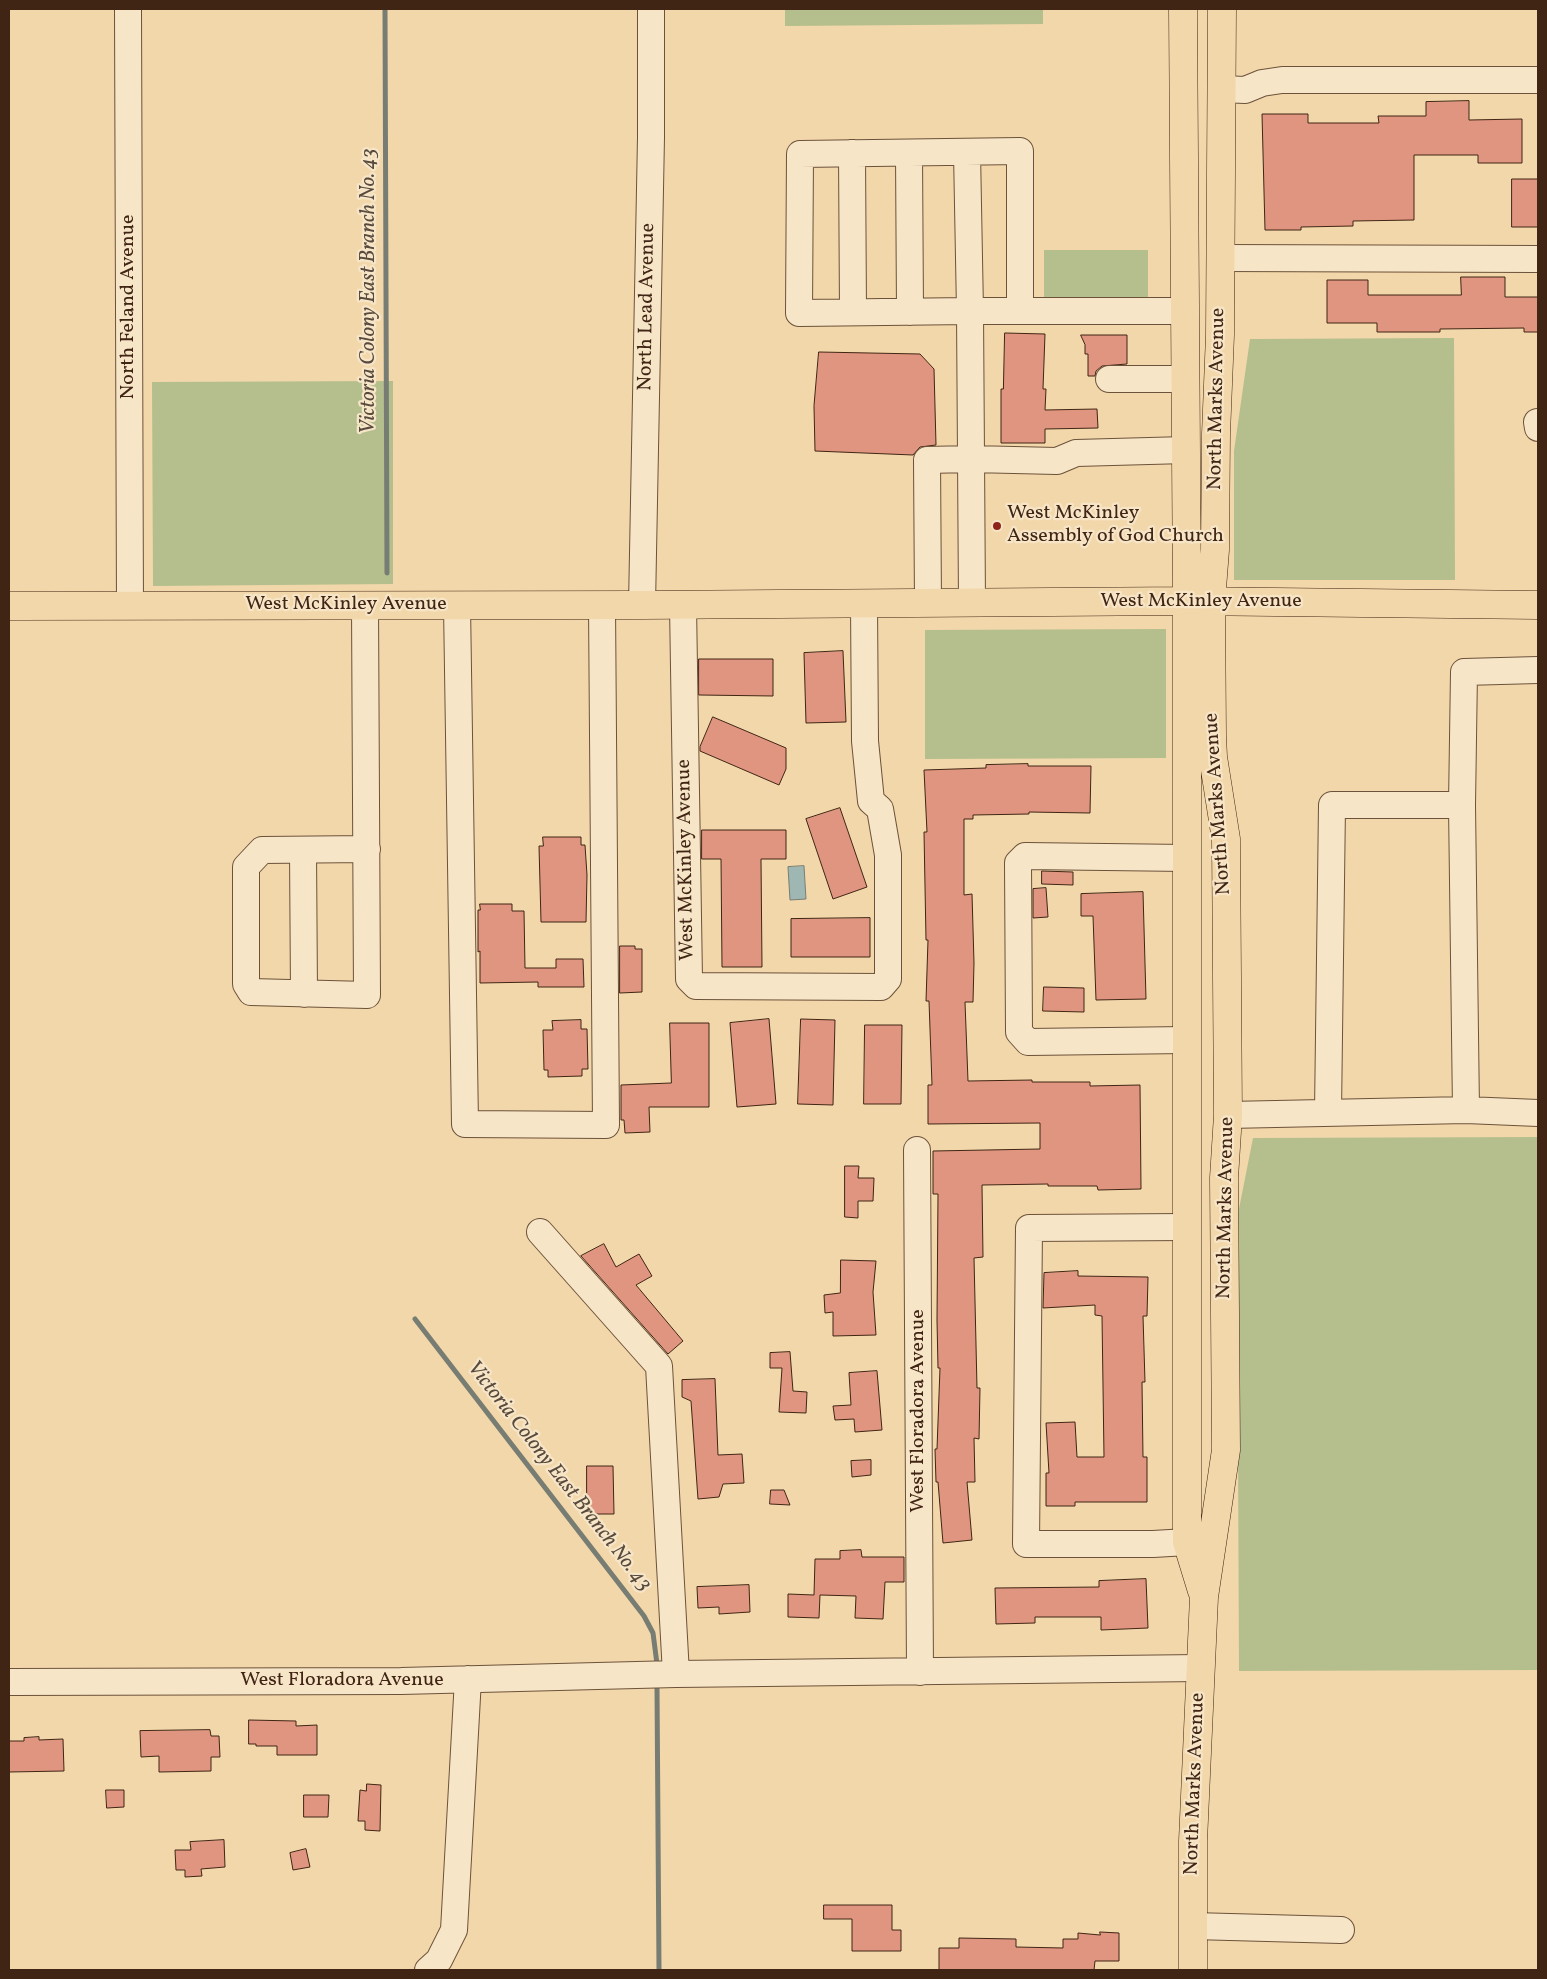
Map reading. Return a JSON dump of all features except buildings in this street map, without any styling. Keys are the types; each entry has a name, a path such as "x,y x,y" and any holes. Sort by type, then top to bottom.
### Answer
{"main road":[{"name":"North Marks Avenue","path":"1184,9 1186,450 1213,756 1226,840 1228,1115 1224,1178 1226,1450 1204,1597 1193,1831 1193,1970"},
{"path":"1202,9 1208,26 1214,33 1222,37"},
{"name":"North Marks Avenue","path":"1204,1597 1187,1542 1186,858 1199,601 1215,550 1221,258 1222,9"},
{"name":"West McKinley Avenue","path":"9,606 683,605 1199,601 1538,605"}],"street":[{"name":"North Feland Avenue","path":"128,9 130,605"},
{"name":"North Lead Avenue","path":"642,605 651,137 651,9"},
{"path":"1222,89 1245,90 1262,83 1282,80 1538,80"},
{"path":"967,152 972,603"},
{"path":"1020,310 1020,152 800,154 799,313 1020,310 1185,312"},
{"path":"852,153 853,312"},
{"path":"909,153 910,312"},
{"path":"1221,258 1538,259"},
{"path":"1109,379 1186,379"},
{"path":"928,603 927,460 971,458 1057,461 1076,453 1186,450"},
{"name":"West McKinley Avenue","path":"683,605 689,979 696,986 881,986 888,979 888,855 880,809 871,801 865,741 864,604"},
{"path":"365,605 367,995 251,992 246,984 246,867 262,850 366,849"},
{"path":"457,605 465,1124 606,1125 602,605"},
{"path":"1466,1110 1462,805 1464,672 1538,670"},
{"path":"1328,1112 1332,805 1462,805"},
{"path":"303,850 304,994"},
{"name":"North Marks Avenue","path":"1186,858 1025,856 1018,863 1020,1032 1028,1042 1186,1040"},
{"path":"1228,1115 1466,1110 1538,1113"},
{"name":"West Floradora Avenue","path":"917,1150 920,1672"},
{"path":"1186,1227 1029,1228 1026,1544 1153,1544 1187,1542"},
{"path":"540,1232 658,1366 676,1674"},
{"name":"West Floradora Avenue","path":"9,1682 468,1679 676,1674 1200,1668"},
{"path":"428,1970 439,1960 454,1930 468,1679"},
{"path":"1193,1926 1341,1930"}],"green space":[{"path":"785,9 1043,9 1043,24 785,26"},
{"path":"1044,250 1148,250 1148,320 1044,320"},
{"path":"1454,338 1455,580 1234,580 1234,451 1250,339"},
{"path":"393,381 393,584 153,586 152,382"},
{"path":"1166,629 1166,758 925,759 925,630"},
{"path":"1538,1137 1538,1670 1239,1671 1237,1219 1253,1138"}],"water":[{"path":"804,866 806,899 790,900 788,867"}],"waterway":[{"name":"Victoria Colony East Branch No. 43","path":"385,9 387,573"},
{"name":"Victoria Colony East Branch No. 43","path":"415,1319 644,1616 653,1633 657,1664"},
{"name":"Victoria Colony East Branch No. 43","path":"657,1687 659,1970"}],"place":[{"name":"West McKinley Assembly of God Church","path":"997,526"}]}
